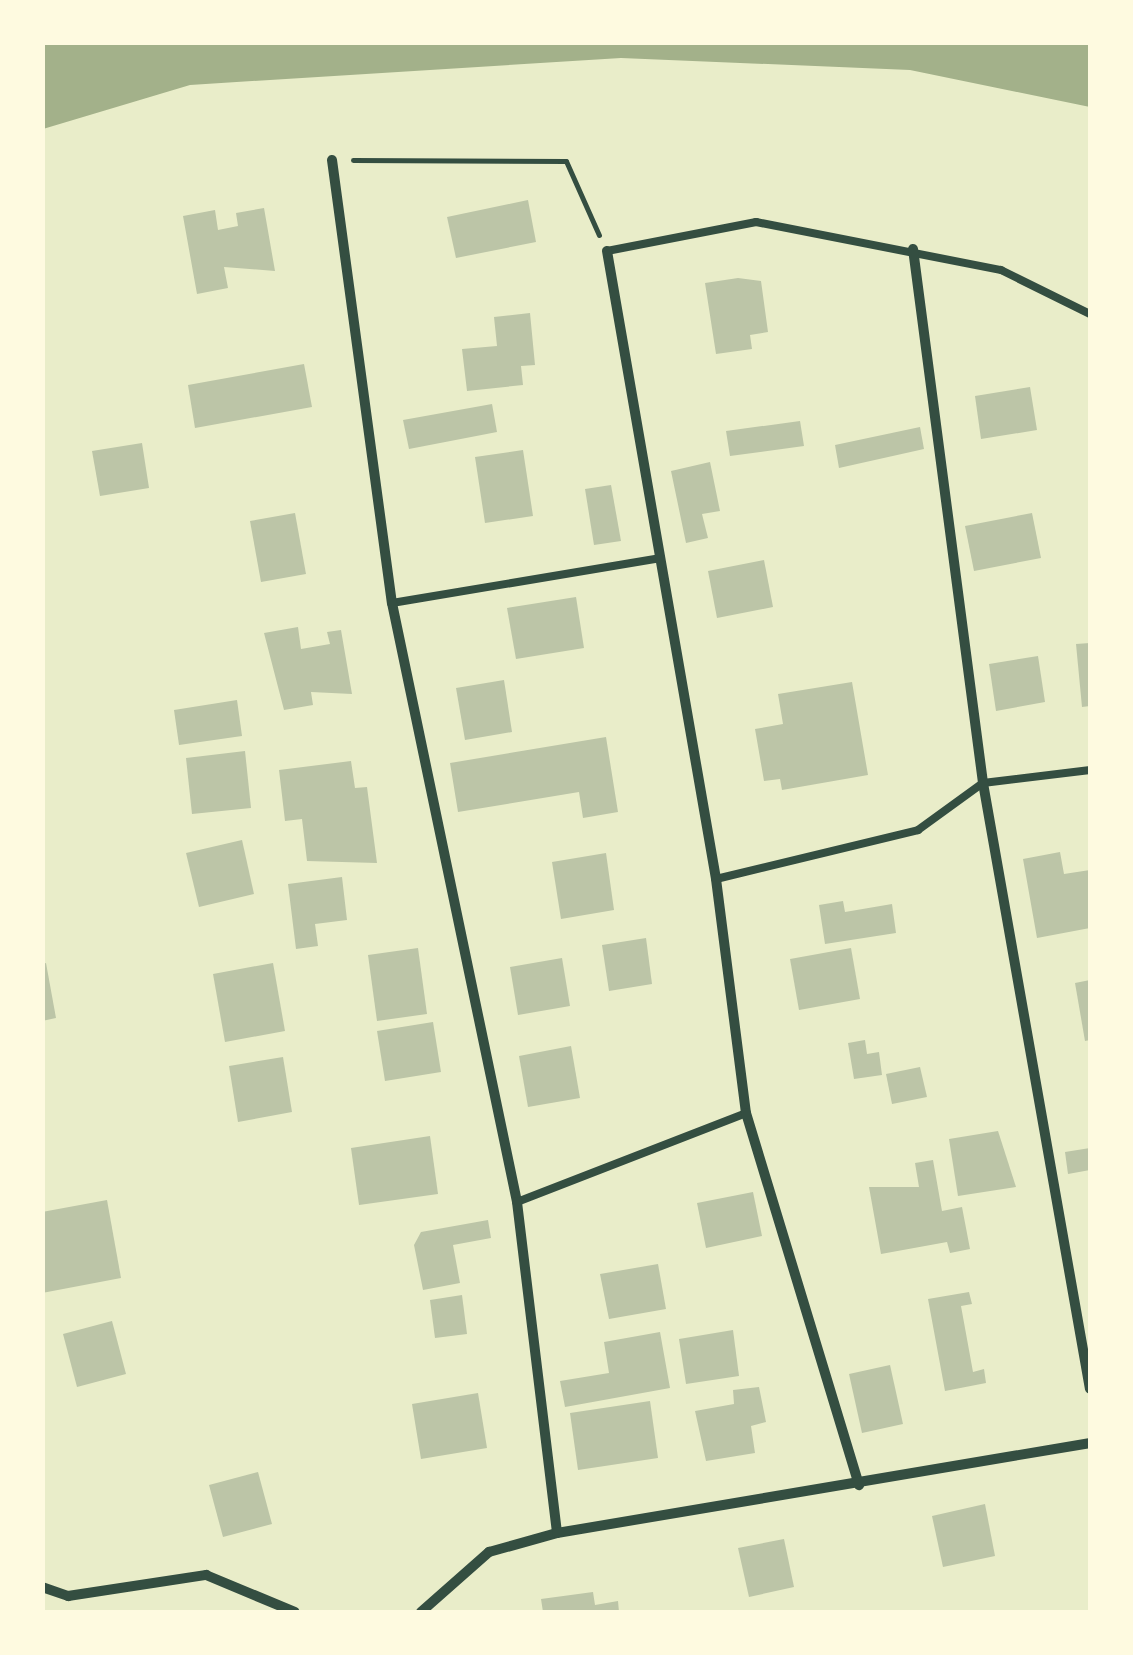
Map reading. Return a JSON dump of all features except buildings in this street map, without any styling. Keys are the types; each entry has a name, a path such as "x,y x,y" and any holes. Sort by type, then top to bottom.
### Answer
{"street":[{"path":"332,160 392,603 516,1202 558,1533"},
{"path":"913,249 983,783 1090,1389"},
{"path":"606,251 656,559 716,879 746,1113 859,1485"},
{"path":"420,1612 489,1552 558,1533 859,1485 1090,1442"},
{"path":"42,1587 68,1596 206,1575 294,1612"}],"lane":[{"path":"606,251 756,222 913,249 1000,270 1090,314"},
{"path":"392,603 656,559"},
{"path":"716,879 918,830 983,783 1090,770"},
{"path":"516,1202 746,1113"}],"path":[{"path":"332,160 566,161 606,251"}],"shaded area":[{"path":"43,42 1090,43 1090,107 910,70 621,58 190,85 43,129"}]}
